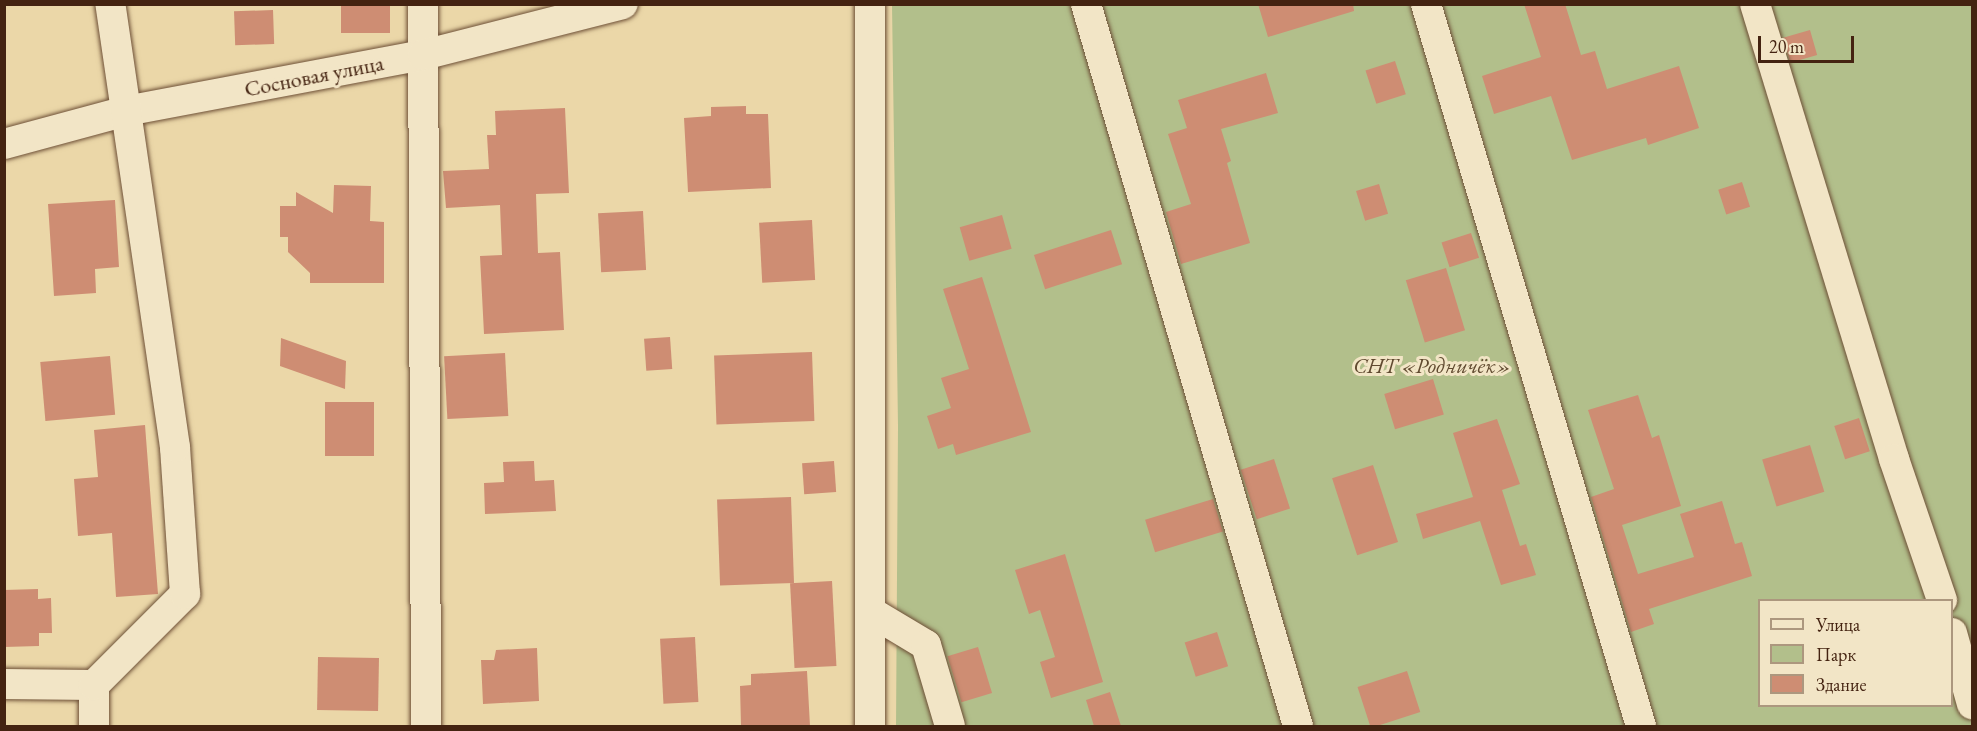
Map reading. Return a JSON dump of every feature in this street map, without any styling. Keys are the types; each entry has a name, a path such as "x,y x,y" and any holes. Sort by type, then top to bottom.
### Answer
{"street":[{"path":"94,726 94,685 185,594 176,447 110,4"},
{"path":"423,4 426,726"},
{"name":"Сосновая улица","path":"4,144 126,111 423,55 623,4"},
{"path":"870,4 872,612 870,726"},
{"path":"1086,4 1298,726"},
{"path":"1426,4 1641,726"},
{"path":"1755,4 1894,459 1942,599"},
{"path":"872,612 926,645 950,726"},
{"path":"1953,637 1972,704"},
{"path":"4,684 94,685"}],"green space":[{"name":"СНТ «Родничёк»","path":"892,4 1972,5 1972,726 896,726 898,426"}],"building":[{"path":"341,4 390,4 390,33 341,33"},
{"path":"1258,4 1353,4 1354,11 1268,37"},
{"path":"1524,4 1565,4 1581,55 1595,51 1607,89 1679,66 1699,128 1648,145 1646,138 1572,160 1551,96 1494,114 1482,76 1541,57"},
{"path":"273,10 274,44 235,45 234,11"},
{"path":"1810,30 1817,55 1790,63 1783,38"},
{"path":"1395,61 1406,94 1376,104 1366,71"},
{"path":"1266,73 1278,113 1221,129 1231,161 1227,163 1250,243 1181,264 1166,212 1191,204 1168,134 1187,128 1178,100"},
{"path":"746,106 746,114 768,114 771,188 688,192 684,118 711,116 711,107"},
{"path":"565,108 569,193 536,194 538,253 560,252 564,330 484,334 480,256 502,255 500,205 446,208 443,171 489,169 487,135 496,135 495,111"},
{"path":"1742,182 1750,207 1726,214 1718,190"},
{"path":"1379,184 1388,214 1365,221 1356,191"},
{"path":"334,185 371,186 370,221 384,222 384,283 310,283 310,273 288,252 288,237 280,237 280,206 296,206 296,192 333,213"},
{"path":"115,200 119,267 95,269 96,293 54,296 48,204"},
{"path":"643,211 646,270 601,272 598,213"},
{"path":"1002,215 1012,249 969,261 960,227"},
{"path":"812,220 815,280 762,283 759,223"},
{"path":"1111,230 1122,264 1045,289 1034,255"},
{"path":"1471,233 1479,258 1450,267 1442,243"},
{"path":"1446,268 1465,330 1425,342 1406,280"},
{"path":"982,277 1031,432 956,455 953,444 938,449 927,416 951,408 941,378 969,369 943,289"},
{"path":"670,337 672,369 646,371 644,339"},
{"path":"281,338 346,361 345,389 280,366"},
{"path":"812,352 814,421 716,424 714,355"},
{"path":"505,353 508,416 447,419 444,356"},
{"path":"110,356 115,415 45,421 40,362"},
{"path":"1433,379 1444,414 1395,429 1384,394"},
{"path":"1638,395 1652,438 1659,435 1681,506 1622,525 1638,574 1694,557 1680,514 1722,501 1735,544 1742,542 1752,576 1649,609 1654,624 1631,632 1591,497 1614,489 1588,410"},
{"path":"325,402 374,402 374,456 325,456"},
{"path":"1859,418 1870,451 1845,459 1834,426"},
{"path":"1497,419 1520,484 1502,490 1520,546 1526,544 1536,575 1501,585 1480,521 1423,539 1416,514 1473,497 1453,433"},
{"path":"145,425 158,594 116,597 112,533 78,536 74,479 98,477 94,430"},
{"path":"1810,445 1824,492 1777,506 1762,460"},
{"path":"1274,459 1290,508 1257,519 1241,470"},
{"path":"534,461 535,481 554,480 556,511 485,514 484,483 504,482 503,462"},
{"path":"834,461 836,492 804,494 802,463"},
{"path":"1373,465 1398,542 1357,555 1332,478"},
{"path":"791,497 794,583 720,586 717,500"},
{"path":"1213,499 1223,532 1155,552 1145,520"},
{"path":"1065,554 1103,682 1051,698 1040,662 1055,657 1040,610 1029,614 1015,570"},
{"path":"832,581 836,666 795,668 790,583"},
{"path":"38,589 38,599 51,598 52,633 39,633 39,646 4,647 4,590"},
{"path":"1217,632 1228,666 1196,677 1185,643"},
{"path":"695,637 698,702 663,704 660,639"},
{"path":"978,647 992,693 961,702 947,656"},
{"path":"537,648 539,701 483,704 481,660 494,660 496,650"},
{"path":"318,657 379,658 378,711 317,710"},
{"path":"807,671 810,726 741,726 740,686 751,685 751,674"},
{"path":"1407,671 1420,712 1377,726 1370,726 1358,687"},
{"path":"1110,692 1121,726 1094,726 1086,700"}]}
